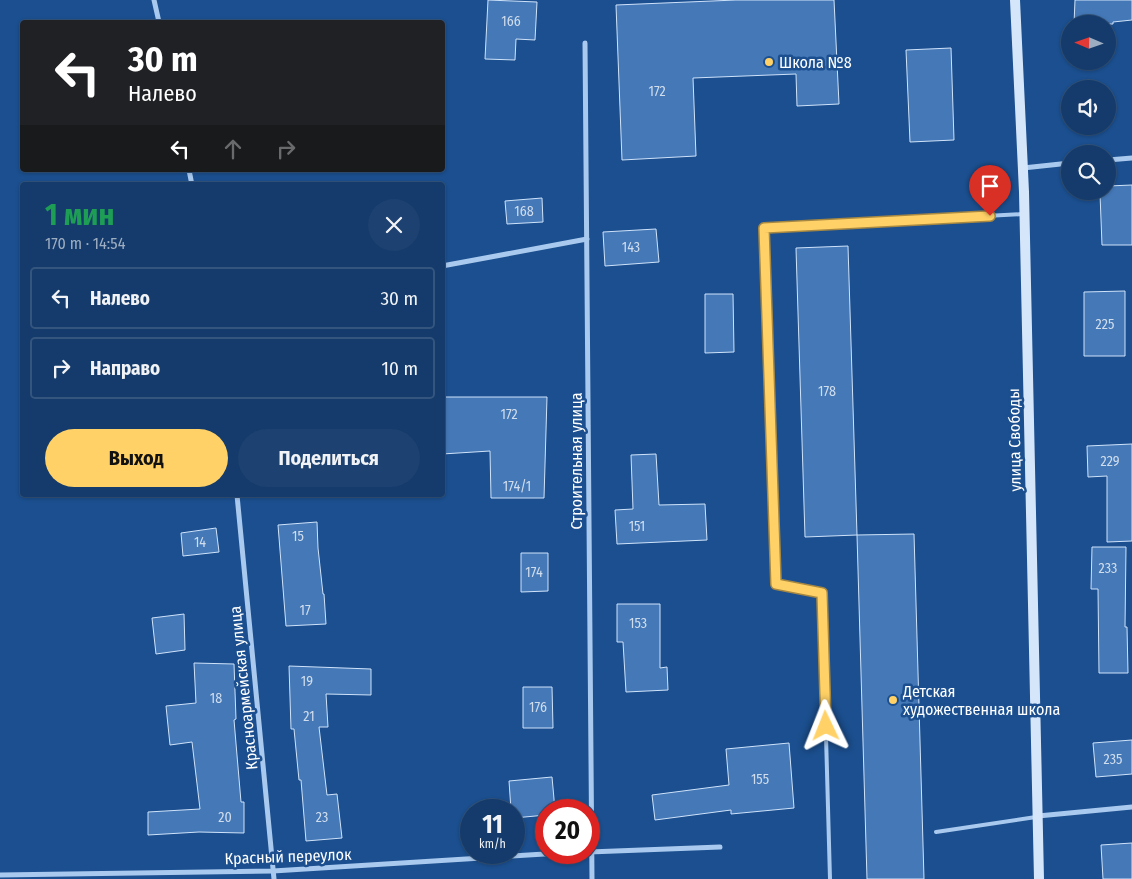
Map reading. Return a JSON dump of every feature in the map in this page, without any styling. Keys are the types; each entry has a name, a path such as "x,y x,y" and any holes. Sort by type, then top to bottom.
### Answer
{"main road":[{"name":"улица Свободы","path":"1015,0 1024,214 1039,879"}],"street":[{"path":"154,0 159,20"},
{"name":"Строительная улица","path":"585,43 590,799"},
{"path":"1116,159 1132,158"},
{"path":"1022,168 1061,164"},
{"path":"445,265 587,239"},
{"name":"Красноармейская улица","path":"237,497 274,879"},
{"path":"1038,816 1132,807"},
{"path":"600,852 720,847"},
{"name":"Красный переулок","path":"0,876 273,871 535,855"},
{"name":"Строительная улица","path":"591,864 592,879"}],"lane":[{"path":"830,879 822,593 776,584 764,228 1024,214"},
{"path":"936,832 1038,816"}],"building":[{"path":"488,0 537,2 535,40 516,39 515,60 485,59"},
{"path":"736,0 834,0 839,104 797,106 796,74 693,78 696,156 622,160 616,5"},
{"path":"1075,0 1132,0 1132,20 1116,22 1116,15 1074,15"},
{"path":"951,48 954,140 910,142 906,50"},
{"path":"1132,185 1132,245 1102,245 1100,200 1116,200 1116,186"},
{"path":"542,198 543,222 507,224 505,201"},
{"path":"656,229 659,262 605,266 603,232"},
{"path":"848,246 857,535 805,537 796,248"},
{"path":"1125,291 1125,356 1084,356 1084,292"},
{"path":"705,294 733,294 734,352 705,353"},
{"path":"445,397 547,397 544,498 491,498 490,451 445,454"},
{"path":"1132,444 1132,541 1107,542 1107,476 1088,477 1087,446"},
{"path":"656,454 659,505 705,504 707,540 617,544 615,510 633,509 631,455"},
{"path":"317,522 326,624 286,626 278,525"},
{"path":"216,528 219,552 183,556 181,533"},
{"path":"914,534 924,879 867,879 857,535"},
{"path":"1092,547 1126,547 1125,627 1127,627 1128,673 1099,673 1098,589 1091,589"},
{"path":"521,553 548,553 548,591 521,592"},
{"path":"617,604 660,604 660,668 667,667 668,690 626,692 623,642 617,642"},
{"path":"184,614 185,650 156,654 152,618"},
{"path":"194,663 234,664 236,719 234,720 241,802 244,802 244,833 199,832 148,835 148,812 200,809 192,742 170,745 166,706 196,703"},
{"path":"289,666 371,669 371,695 326,694 328,727 319,727 327,795 337,794 342,838 306,841 301,780 299,780 294,729 291,729"},
{"path":"523,687 552,687 553,728 523,728"},
{"path":"1132,740 1132,774 1096,777 1093,743"},
{"path":"789,743 794,808 731,814 731,810 655,820 652,795 729,785 726,749"},
{"path":"552,777 554,799 535,799 535,816 525,817 525,799 510,799 509,781"},
{"path":"1132,843 1132,879 1103,879 1101,845"}],"place":[{"name":"Школа №8","path":"769,62"},
{"name":"Детская художественная школа","path":"893,700"}],"route":[{"path":"826,726 822,593 776,584 764,228 990,216"}]}
